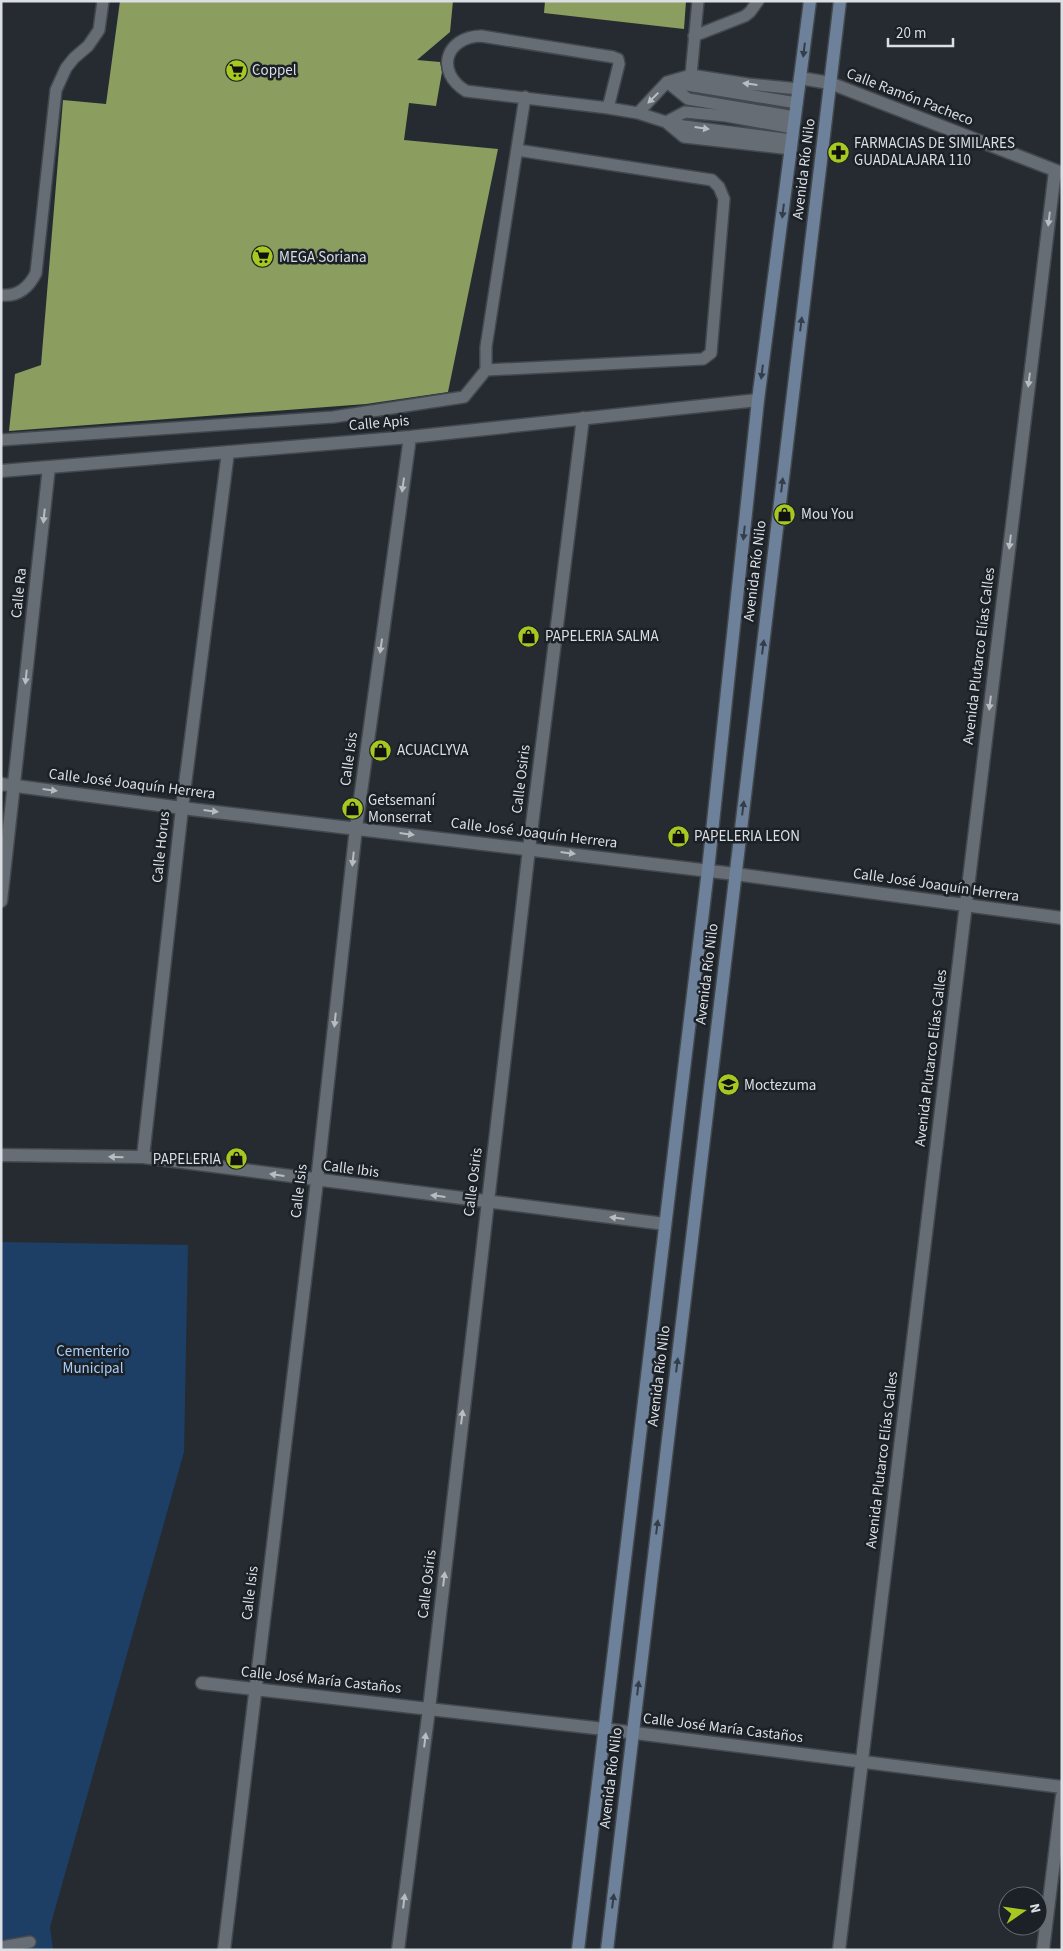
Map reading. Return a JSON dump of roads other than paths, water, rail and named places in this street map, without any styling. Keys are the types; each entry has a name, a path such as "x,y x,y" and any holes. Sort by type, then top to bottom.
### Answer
{"main road":[{"name":"Avenida Río Nilo","path":"578,1950 708,870 758,400 810,1"},
{"name":"Avenida Río Nilo","path":"607,1950 840,1"}],"street":[{"name":"Calle Ramón Pacheco","path":"800,83 830,83 1058,172"},
{"name":"Avenida Plutarco Elías Calles","path":"839,1950 966,905 1058,172"},
{"name":"Calle Apis","path":"1,471 410,436 758,400"},
{"name":"Calle Osiris","path":"398,1950 429,1709 529,849 583,418"},
{"name":"Calle Isis","path":"224,1950 317,1181 356,828 410,436"},
{"name":"Calle Horus","path":"143,1157 182,808 228,452"},
{"name":"Calle Ra","path":"1,900 49,467"},
{"name":"Calle José Joaquín Herrera","path":"1,784 182,808 708,870 1062,918"},
{"name":"Calle Ibis","path":"1,1154 143,1157 317,1181 666,1224"},
{"name":"Calle José María Castaños","path":"202,1683 604,1729 1062,1787"},
{"path":"1043,1950 1062,1796"}],"lane":[{"path":"1,295 8,296 27,287 36,273 56,90 66,68 88,46 99,30 104,1"},
{"path":"691,74 698,1"},
{"path":"694,36 745,16 758,1"},
{"path":"608,108 619,64 618,60 613,57 481,36 462,40 450,50 447,58 448,71 454,83 466,91 525,97 638,113 666,122 684,137 793,133"},
{"path":"638,113 667,82 691,74 748,84 800,83"},
{"path":"667,82 797,103"},
{"path":"667,82 688,99 793,133"},
{"path":"1,440 333,417 464,397 486,370 486,347 525,97"},
{"path":"666,122 685,112 726,116 793,133"},
{"path":"486,370 703,359 711,353 724,200 719,187 712,180 517,150"},
{"path":"1,1947 30,1942"}],"place":[{"name":"Coppel","path":"236,70"},
{"name":"FARMACIAS DE SIMILARES GUADALAJARA 110","path":"838,152"},
{"name":"MEGA Soriana","path":"263,257"},
{"name":"Mou You","path":"785,514"},
{"name":"PAPELERIA SALMA","path":"529,636"},
{"name":"ACUACLYVA","path":"381,750"},
{"name":"Getsemaní Monserrat","path":"352,809"},
{"name":"PAPELERIA LEON","path":"678,836"},
{"name":"Moctezuma","path":"728,1085"},
{"name":"PAPELERIA","path":"237,1159"}],"park label":[{"name":"Cementerio Municipal","path":"93,1360"}]}
